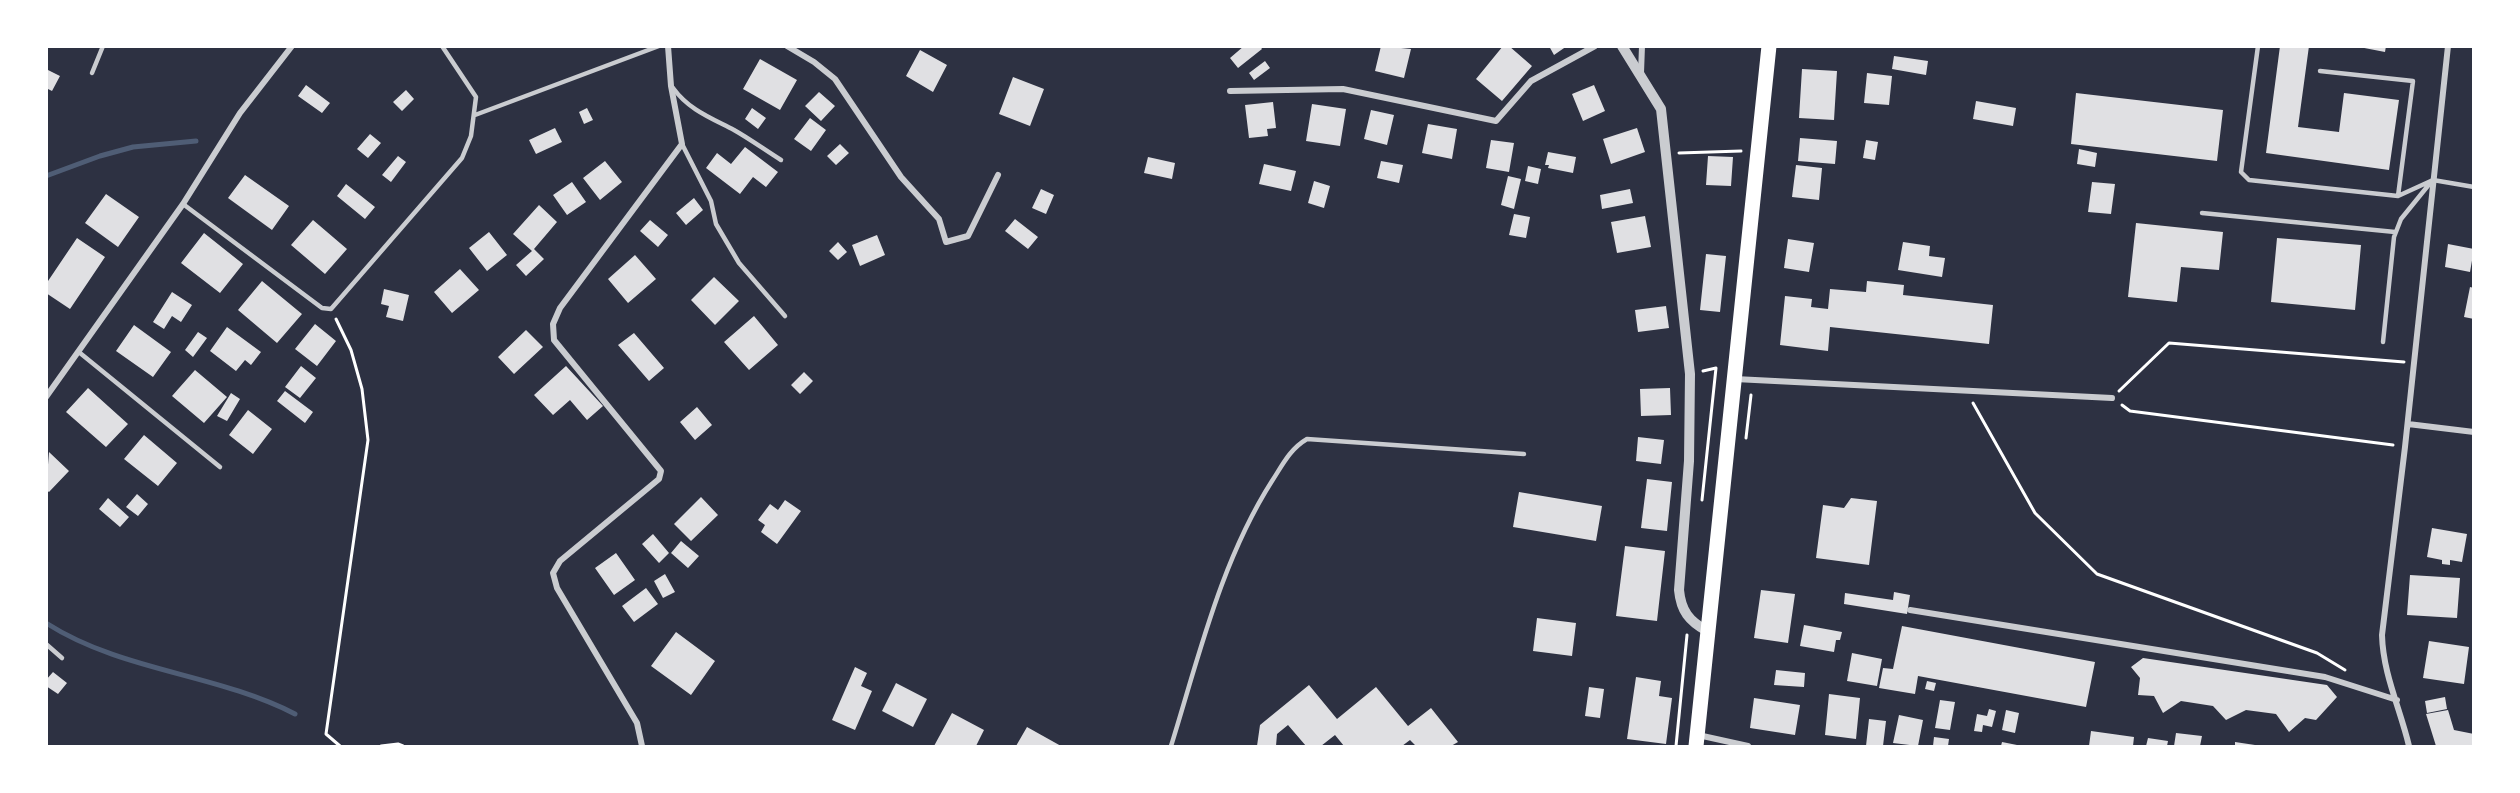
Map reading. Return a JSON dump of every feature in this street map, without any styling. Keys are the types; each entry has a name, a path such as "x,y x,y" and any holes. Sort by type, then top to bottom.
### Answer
{"main road":[{"path":"1697,741 1769,46"}],"street":[{"path":"46,397 80,353 183,204 240,113 292,46"},
{"path":"642,747 637,723 557,588 553,573 560,561 659,478 661,471 554,340 552,331 560,308 682,144 671,86 668,46"},
{"path":"787,46 814,62 835,79 901,177 939,219 946,242 968,236 998,175"},
{"path":"1230,91 1343,89 1496,121 1532,81 1594,46"},
{"path":"1623,46 1661,109 1690,374 1689,461 1678,590 1681,608 1695,624 1707,631"},
{"path":"1641,76 1642,46"},
{"path":"2409,747 2397,700 2387,679 2382,659 2382,635 2415,363 2448,46"},
{"path":"1734,379 2112,398"},
{"path":"2408,424 2474,432"},
{"path":"1910,610 2325,677 2397,700"},
{"path":"1697,741 1748,747"}],"lane":[{"path":"92,74 104,46"},
{"path":"183,204 322,308 331,309 462,158 475,115 476,97 442,46"},
{"path":"475,115 659,46"},
{"path":"2258,46 2241,172 2249,180 2398,196 2433,180 2474,187"},
{"path":"2320,71 2413,81 2398,196"},
{"path":"671,86 683,101 700,113 734,130 781,160"},
{"path":"682,144 711,201 716,224 739,263 785,316"},
{"path":"2383,342 2395,232 2402,219 2433,180"},
{"path":"2202,213 2395,232"},
{"path":"80,353 220,467"},
{"path":"1171,747 1220,589 1255,507 1293,448 1307,439 1524,454"},
{"path":"46,644 62,658"}],"path":[{"path":"1682,153 1758,150"},
{"path":"331,309 351,350 362,388 368,440 327,734 340,747"},
{"path":"2405,447 2130,411 2112,398 2169,342 2415,363"},
{"path":"1966,392 2035,513 2097,574 2318,653 2347,671"},
{"path":"381,747 398,744 403,747"}],"building":[{"path":"1244,46 1260,46 1262,49 1238,68 1230,58"},
{"path":"1381,46 1411,49 1404,78 1375,71"},
{"path":"1503,46 1509,46 1532,66 1502,101 1476,79"},
{"path":"1549,46 1567,46 1554,55"},
{"path":"2280,46 2309,46 2298,127 2339,132 2344,93 2399,100 2389,170 2266,153"},
{"path":"2354,46 2386,46 2385,52"},
{"path":"920,50 947,65 933,92 906,76"},
{"path":"1894,56 1928,61 1926,75 1892,69"},
{"path":"760,59 797,80 780,110 743,89"},
{"path":"1265,61 1270,68 1254,80 1249,73"},
{"path":"46,69 60,76 52,91 46,88"},
{"path":"1802,69 1837,71 1834,120 1799,118"},
{"path":"1867,73 1892,76 1889,105 1864,103"},
{"path":"1013,77 1044,89 1030,126 999,114"},
{"path":"306,85 330,103 322,113 298,96"},
{"path":"1594,85 1605,111 1583,121 1572,94"},
{"path":"406,90 414,99 402,111 393,102"},
{"path":"819,92 835,106 821,121 805,106"},
{"path":"2076,93 2223,110 2217,161 2071,144"},
{"path":"1976,101 2016,108 2013,126 1973,119"},
{"path":"1273,102 1276,128 1267,129 1268,136 1249,138 1245,105"},
{"path":"1312,104 1346,109 1340,146 1306,141"},
{"path":"587,108 593,120 584,124 579,112"},
{"path":"752,108 766,118 758,129 745,119"},
{"path":"1371,110 1394,115 1387,145 1364,139"},
{"path":"810,118 826,130 811,151 794,139"},
{"path":"1428,124 1457,129 1452,159 1422,153"},
{"path":"555,128 562,142 536,154 529,140"},
{"path":"1637,128 1645,152 1611,164 1603,139"},
{"path":"370,134 381,143 368,158 357,149"},
{"path":"1800,138 1837,141 1835,164 1798,161"},
{"path":"1491,140 1514,143 1509,172 1486,168"},
{"path":"1866,140 1878,142 1875,160 1863,158"},
{"path":"840,144 849,153 836,165 827,156"},
{"path":"745,147 778,172 766,187 753,177 740,194 706,168 717,153 731,164"},
{"path":"2079,149 2097,153 2095,167 2077,164"},
{"path":"1548,152 1576,157 1573,173 1548,168 1549,165 1545,165"},
{"path":"398,156 406,162 391,182 382,175"},
{"path":"1708,156 1733,157 1731,186 1706,185"},
{"path":"1148,157 1175,163 1172,179 1144,173"},
{"path":"605,161 622,182 600,200 583,178"},
{"path":"1381,161 1403,165 1399,183 1377,178"},
{"path":"1264,164 1296,171 1291,191 1259,184"},
{"path":"1796,165 1822,168 1819,200 1792,197"},
{"path":"1528,166 1541,169 1538,184 1525,181"},
{"path":"245,175 289,206 272,230 228,198"},
{"path":"1508,176 1521,179 1514,209 1501,205"},
{"path":"1314,181 1330,186 1324,208 1308,203"},
{"path":"572,182 586,202 567,215 553,195"},
{"path":"2092,182 2115,184 2111,214 2088,212"},
{"path":"346,184 375,207 365,219 337,196"},
{"path":"1041,189 1054,195 1046,214 1032,208"},
{"path":"1630,189 1633,203 1602,209 1600,195"},
{"path":"106,194 139,217 118,247 85,223"},
{"path":"694,198 703,210 686,225 676,213"},
{"path":"539,205 557,222 534,249 544,259 526,276 516,265 532,251 513,234"},
{"path":"1514,214 1530,217 1526,238 1509,235"},
{"path":"1645,216 1651,247 1617,253 1611,222"},
{"path":"1015,219 1038,237 1028,249 1005,231"},
{"path":"313,220 347,249 325,274 291,245"},
{"path":"650,220 668,235 658,247 640,231"},
{"path":"2136,223 2223,232 2219,270 2181,267 2177,302 2128,297"},
{"path":"489,232 507,255 487,271 469,248"},
{"path":"204,233 243,264 220,293 181,263"},
{"path":"877,235 885,255 860,266 852,245"},
{"path":"77,238 105,257 70,309 46,293 46,284"},
{"path":"2277,238 2361,245 2355,310 2271,302"},
{"path":"1788,239 1814,243 1809,272 1784,268"},
{"path":"838,242 847,252 838,260 829,251"},
{"path":"1903,242 1930,246 1929,256 1945,258 1942,277 1898,270"},
{"path":"2448,244 2474,249 2470,272 2445,267"},
{"path":"1706,254 1726,256 1720,312 1700,310"},
{"path":"635,255 656,279 628,303 608,279"},
{"path":"460,269 479,290 452,313 434,292"},
{"path":"714,277 739,301 715,325 691,300"},
{"path":"262,281 302,314 277,343 238,310"},
{"path":"1867,281 1904,285 1903,295 1993,305 1989,344 1830,327 1828,351 1780,345 1785,296 1812,299 1811,307 1828,309 1830,289 1866,292"},
{"path":"2470,287 2474,288 2474,319 2464,317"},
{"path":"384,289 409,295 403,321 386,317 389,306 381,304"},
{"path":"172,292 192,305 181,322 172,316 164,329 153,322"},
{"path":"1666,306 1669,328 1638,332 1635,310"},
{"path":"754,316 778,345 749,370 724,342"},
{"path":"315,324 336,341 317,366 295,349"},
{"path":"134,325 171,352 153,377 116,351"},
{"path":"227,327 261,352 251,365 245,360 236,371 210,351"},
{"path":"526,330 543,347 514,374 498,357"},
{"path":"198,332 207,338 193,357 185,350"},
{"path":"634,333 664,368 649,381 618,345"},
{"path":"301,366 316,378 300,398 285,387"},
{"path":"566,366 603,406 587,420 570,400 553,415 534,395"},
{"path":"195,370 227,397 204,423 172,396"},
{"path":"804,372 813,381 800,394 791,385"},
{"path":"88,388 128,424 106,447 66,412"},
{"path":"1670,388 1671,415 1641,416 1640,389"},
{"path":"285,391 313,412 305,423 277,401"},
{"path":"231,393 240,399 227,421 217,416"},
{"path":"697,407 712,425 695,440 680,422"},
{"path":"248,410 272,429 253,454 229,435"},
{"path":"144,435 177,463 158,486 124,459"},
{"path":"1638,437 1664,440 1661,464 1636,461"},
{"path":"49,452 69,471 49,492 46,490"},
{"path":"1647,479 1672,482 1667,531 1641,528"},
{"path":"1519,492 1602,506 1596,541 1513,527"},
{"path":"137,494 148,504 138,516 126,507"},
{"path":"701,497 718,515 691,541 674,524"},
{"path":"108,498 129,517 120,527 99,509"},
{"path":"1851,498 1877,501 1869,565 1816,558 1823,505 1844,508"},
{"path":"785,500 801,511 777,544 761,532 765,525 758,520 770,504 778,510"},
{"path":"2432,528 2467,534 2462,562 2450,560 2450,565 2442,564 2442,560 2427,557"},
{"path":"653,534 669,553 659,563 642,544"},
{"path":"681,541 699,556 688,568 671,553"},
{"path":"1625,546 1665,551 1657,621 1616,616"},
{"path":"616,553 635,580 614,595 595,568"},
{"path":"665,574 675,592 663,598 654,581"},
{"path":"2410,575 2460,578 2457,618 2407,615"},
{"path":"646,588 658,604 634,622 622,606"},
{"path":"1761,590 1795,594 1788,643 1754,638"},
{"path":"1894,592 1910,595 1907,614 1844,604 1845,593 1893,600"},
{"path":"1537,618 1576,623 1572,656 1533,651"},
{"path":"1804,625 1842,632 1840,640 1836,640 1834,652 1800,646"},
{"path":"1902,626 2095,662 2086,707 1918,676 1915,694 1879,688 1883,668 1893,669"},
{"path":"676,632 715,661 691,695 651,666"},
{"path":"2429,641 2469,647 2464,684 2423,678"},
{"path":"1852,653 1882,659 1877,686 1847,681"},
{"path":"2143,658 2327,685 2337,697 2316,720 2305,718 2289,732 2276,714 2246,710 2226,720 2213,706 2181,701 2163,713 2154,696 2138,695 2140,678 2131,667"},
{"path":"855,667 867,673 861,686 872,691 855,730 832,720"},
{"path":"1776,670 1805,673 1804,687 1774,685"},
{"path":"53,672 67,683 58,694 46,686 46,680"},
{"path":"1636,677 1661,681 1659,696 1672,698 1666,744 1627,739"},
{"path":"1927,681 1936,683 1934,691 1925,689"},
{"path":"896,683 927,699 913,727 882,711"},
{"path":"1309,685 1337,719 1376,687 1408,726 1431,708 1458,742 1451,746 1416,746 1410,740 1402,746 1344,746 1335,735 1321,746 1306,746 1288,725 1277,734 1276,746 1257,746 1260,725"},
{"path":"1589,687 1604,689 1600,718 1585,716"},
{"path":"1829,694 1860,698 1856,739 1825,735"},
{"path":"2445,697 2447,709 2427,713 2425,701"},
{"path":"1754,698 1800,705 1795,735 1750,728"},
{"path":"1940,700 1955,702 1950,730 1935,728"},
{"path":"1989,709 1996,711 1992,727 1983,725 1982,732 1974,731 1977,714 1987,716"},
{"path":"2006,710 2019,713 2015,733 2002,730"},
{"path":"2448,710 2454,730 2474,734 2474,746 2436,746 2426,714"},
{"path":"952,713 984,730 976,746 934,746"},
{"path":"1899,715 1923,720 1918,746 1893,743"},
{"path":"1869,719 1886,721 1883,746 1866,746"},
{"path":"1027,727 1061,746 1016,746"},
{"path":"2091,731 2134,737 2133,746 2089,746"},
{"path":"2176,733 2202,736 2200,746 2174,746"},
{"path":"1934,737 1949,739 1948,746 1933,746"},
{"path":"2148,738 2168,741 2167,746 2146,746"},
{"path":"2002,742 2017,745 2017,746 2001,746"},
{"path":"2235,742 2255,745 2235,746"}],"waterway":[{"path":"46,176 100,156 133,147 196,141"},
{"path":"46,623 106,652 233,689 295,714"}]}
